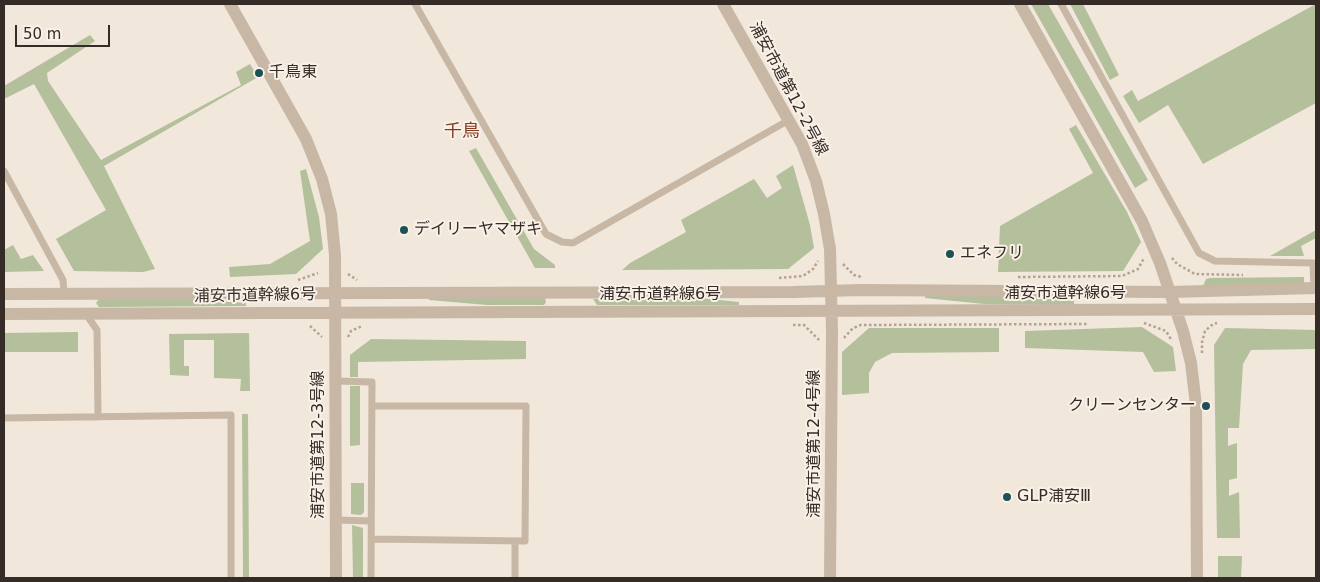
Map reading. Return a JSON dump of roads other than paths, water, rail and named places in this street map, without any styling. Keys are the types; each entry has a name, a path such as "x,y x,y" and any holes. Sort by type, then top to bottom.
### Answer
{"street":[{"name":"浦安市道第12-3号線","path":"230,4 298,123 316,160 331,214 335,255 336,578"},
{"name":"浦安市道第12-2号線","path":"723,4 789,120 809,161 820,196 830,248 831,310"},
{"path":"1020,4 1142,221 1176,309 1191,363 1196,405 1197,578"},
{"name":"浦安市道幹線6号","path":"4,294 831,290 1170,292 1315,288"},
{"path":"62,293 77,304 86,314"},
{"name":"浦安市道幹線6号","path":"4,314 1316,309"},
{"name":"浦安市道第12-4号線","path":"830,578 831,310"}],"lane":[{"path":"415,4 546,234 562,242 573,243 789,120"},
{"path":"1061,4 1199,253 1215,261 1314,264 1315,288"},
{"path":"4,172 63,280 62,293"},
{"path":"86,314 97,330 98,416"},
{"path":"336,381 372,382 371,578"},
{"path":"371,539 525,541 526,406 372,406"},
{"path":"4,418 231,415 232,578"},
{"path":"336,520 372,521"},
{"path":"515,541 515,578"}],"place":[{"name":"千鳥東","path":"259,73"},
{"name":"デイリーヤマザキ","path":"404,230"},
{"name":"エネフリ","path":"950,254"},
{"name":"クリーンセンター","path":"1206,406"},
{"name":"GLP浦安Ⅲ","path":"1007,497"}],"district":[{"name":"千鳥","path":"462,132"}]}
